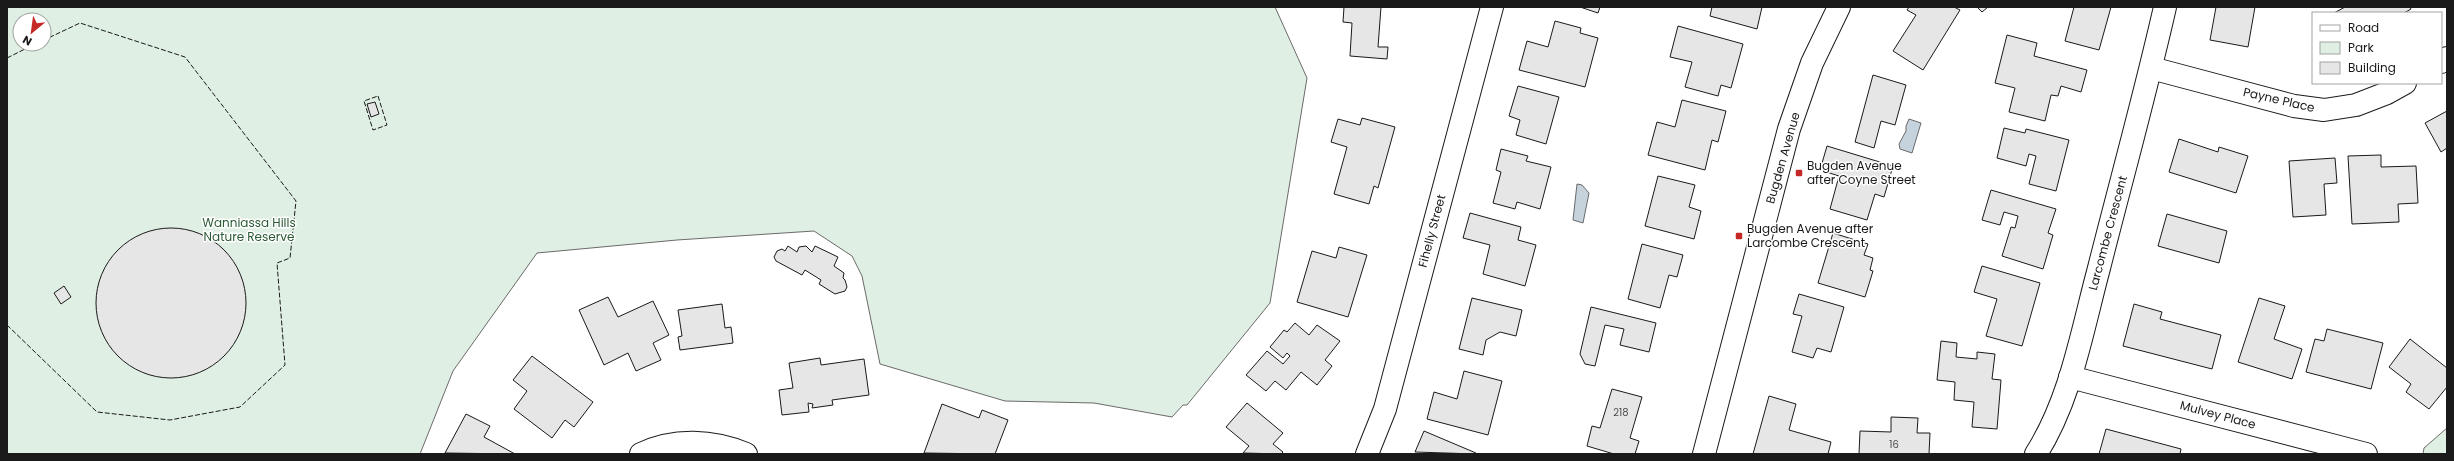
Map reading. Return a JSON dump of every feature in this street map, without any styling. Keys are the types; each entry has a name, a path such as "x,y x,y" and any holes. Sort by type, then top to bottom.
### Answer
{"street":[{"name":"Fihelly Street","path":"1367,454 1385,409 1492,7"},
{"name":"Bugden Avenue","path":"1704,454 1789,129 1812,63 1840,7"},
{"name":"Larcombe Crescent","path":"2036,454 2052,430 2070,377 2151,68 2165,7"},
{"name":"Payne Place","path":"2151,68 2294,106 2324,110 2356,105 2387,93 2403,84"},
{"name":"Mulvey Place","path":"2070,377 2366,454"},
{"path":"641,454 669,444 704,442 746,454"}],"green space":[{"name":"Wanniassa Hills Nature Reserve","path":"7,7 1275,7 1307,78 1270,303 1187,405 1183,405 1172,417 1094,403 1005,401 880,364 862,276 852,256 814,231 677,240 537,253 453,371 420,454 7,454"},
{"path":"2447,428 2447,454 2423,454 2424,448"}],"shaded area":[{"path":"1909,119 1921,123 1912,153 1900,149 1899,144 1906,131 1906,126"},
{"path":"1577,184 1582,185 1589,193 1583,223 1573,220"}],"building":[{"path":"1344,7 1381,7 1378,47 1388,47 1387,59 1350,56 1352,23 1343,22"},
{"path":"1580,7 1600,7 1598,13"},
{"path":"1712,7 1762,7 1757,29 1710,16"},
{"path":"1909,7 1954,7 1960,10 1923,70 1893,51 1916,15 1907,10"},
{"path":"1977,7 1988,7 1982,12"},
{"path":"2074,7 2111,7 2099,50 2065,41"},
{"path":"2216,7 2255,7 2248,47 2210,40"},
{"path":"2345,7 2410,7 2411,9 2406,12 2336,12"},
{"path":"1555,21 1581,28 1580,33 1598,38 1585,87 1519,70 1527,41 1548,47"},
{"path":"1678,26 1743,44 1731,88 1721,85 1718,96 1685,87 1692,62 1670,57"},
{"path":"2007,35 2037,43 2034,56 2087,70 2081,92 2061,86 2058,96 2051,95 2045,121 2009,112 2015,88 1995,83"},
{"path":"1873,75 1906,85 1895,125 1881,121 1874,148 1855,142"},
{"path":"1518,86 1559,97 1546,144 1516,135 1520,120 1509,116"},
{"path":"1682,100 1726,111 1718,142 1712,140 1705,170 1648,155 1657,122 1675,127"},
{"path":"375,102 379,114 371,117 367,104"},
{"path":"2447,111 2447,148 2441,152 2425,123"},
{"path":"1362,118 1395,127 1378,188 1374,186 1369,204 1334,194 1347,147 1331,142 1338,119 1360,125"},
{"path":"2004,128 2025,133 2026,129 2069,140 2056,191 2029,184 2036,156 2029,154 2026,166 1997,158"},
{"path":"2179,139 2218,152 2219,147 2248,156 2236,193 2169,172"},
{"path":"1827,146 1893,166 1884,197 1875,194 1867,220 1830,209 1839,176 1820,170"},
{"path":"1501,149 1528,156 1526,161 1551,167 1540,209 1517,202 1515,209 1493,203 1501,172 1496,170"},
{"path":"2381,155 2381,167 2416,166 2418,203 2398,204 2399,222 2352,224 2348,156"},
{"path":"2335,158 2337,183 2324,184 2326,215 2293,217 2289,161"},
{"path":"1658,176 1695,185 1689,207 1701,211 1694,239 1645,226"},
{"path":"1991,190 2056,209 2048,233 2053,235 2043,269 2002,256 2011,227 2015,228 2018,216 2004,212 2000,225 1982,220"},
{"path":"1470,213 1521,227 1518,240 1536,245 1525,286 1483,274 1490,245 1463,238"},
{"path":"2167,214 2227,231 2219,263 2158,246"},
{"path":"178,228 200,233 213,240 229,255 241,274 245,288 245,318 241,332 234,345 219,361 200,373 186,377 164,378 142,373 129,366 108,345 101,332 97,318 96,296 101,274 108,261 129,240 142,233 156,229"},
{"path":"1833,233 1868,244 1864,255 1873,258 1870,270 1873,271 1865,297 1818,283"},
{"path":"1642,244 1683,255 1677,277 1669,275 1660,308 1628,299"},
{"path":"788,246 797,252 799,247 806,246 812,252 815,246 838,257 834,266 844,273 843,278 847,287 845,291 835,294 819,284 821,280 805,270 802,275 776,261 774,257 777,251 782,249 785,251"},
{"path":"1339,247 1367,255 1348,317 1297,302 1312,251 1336,258"},
{"path":"1982,266 2040,283 2022,346 1986,336 1997,299 1974,292"},
{"path":"64,286 71,297 61,304 54,293"},
{"path":"1799,294 1844,307 1831,352 1817,348 1813,358 1792,352 1802,316 1793,314"},
{"path":"608,297 618,317 653,301 669,335 653,343 661,360 636,371 628,353 604,365 579,310"},
{"path":"1472,298 1522,310 1516,336 1500,332 1486,340 1483,355 1459,349"},
{"path":"2259,298 2285,306 2274,339 2302,349 2292,379 2238,362"},
{"path":"722,304 725,328 731,327 733,343 680,350 678,337 682,336 678,310"},
{"path":"2134,304 2162,312 2160,319 2221,335 2212,369 2123,346"},
{"path":"1591,307 1656,323 1649,352 1620,345 1624,329 1605,325 1595,366 1585,364 1580,354"},
{"path":"1295,323 1309,335 1317,325 1340,341 1325,360 1332,366 1317,385 1301,372 1286,390 1275,381 1266,391 1246,375 1267,351 1283,364 1290,356 1287,353 1283,358 1270,347 1284,330 1287,332"},
{"path":"2327,329 2383,343 2371,389 2306,372 2315,339 2324,341"},
{"path":"2410,339 2447,368 2447,387 2429,409 2406,392 2411,384 2389,367"},
{"path":"1941,341 1957,343 1956,357 1977,359 1977,352 1995,354 1992,379 2001,380 1997,429 1972,427 1974,402 1954,400 1955,382 1937,380"},
{"path":"532,356 593,402 574,427 565,420 552,438 514,409 527,391 513,380"},
{"path":"820,358 821,365 864,359 869,395 832,400 833,405 812,408 813,404 808,403 809,412 782,415 779,390 793,388 789,363"},
{"path":"1464,371 1502,381 1488,435 1427,419 1434,392 1457,399"},
{"path":"1612,389 1642,397 1630,438 1639,441 1635,454 1614,454 1587,446 1592,426 1600,428"},
{"path":"1769,396 1796,404 1789,430 1831,442 1828,454 1753,454"},
{"path":"1247,403 1283,433 1273,444 1283,452 1281,454 1243,453 1249,446 1226,427"},
{"path":"942,404 979,418 982,410 1008,420 995,454 924,453"},
{"path":"466,414 490,426 484,437 515,454 445,453"},
{"path":"1891,417 1918,418 1917,433 1930,433 1929,454 1859,454 1860,431 1891,432"},
{"path":"2106,429 2181,449 2180,454 2099,454"},
{"path":"1424,431 1476,453 1476,454 1415,452"}],"fence":[{"path":"7,325 97,412 170,420 240,407 285,365 277,263 290,258 296,201 185,57 80,23 52,36"},
{"path":"7,58 19,52"},
{"path":"378,96 387,125 373,130 364,101 378,96"}],"place":[{"name":"Bugden Avenue after Coyne Street","path":"1799,173"},
{"name":"Bugden Avenue after Larcombe Crescent","path":"1739,236"}]}
